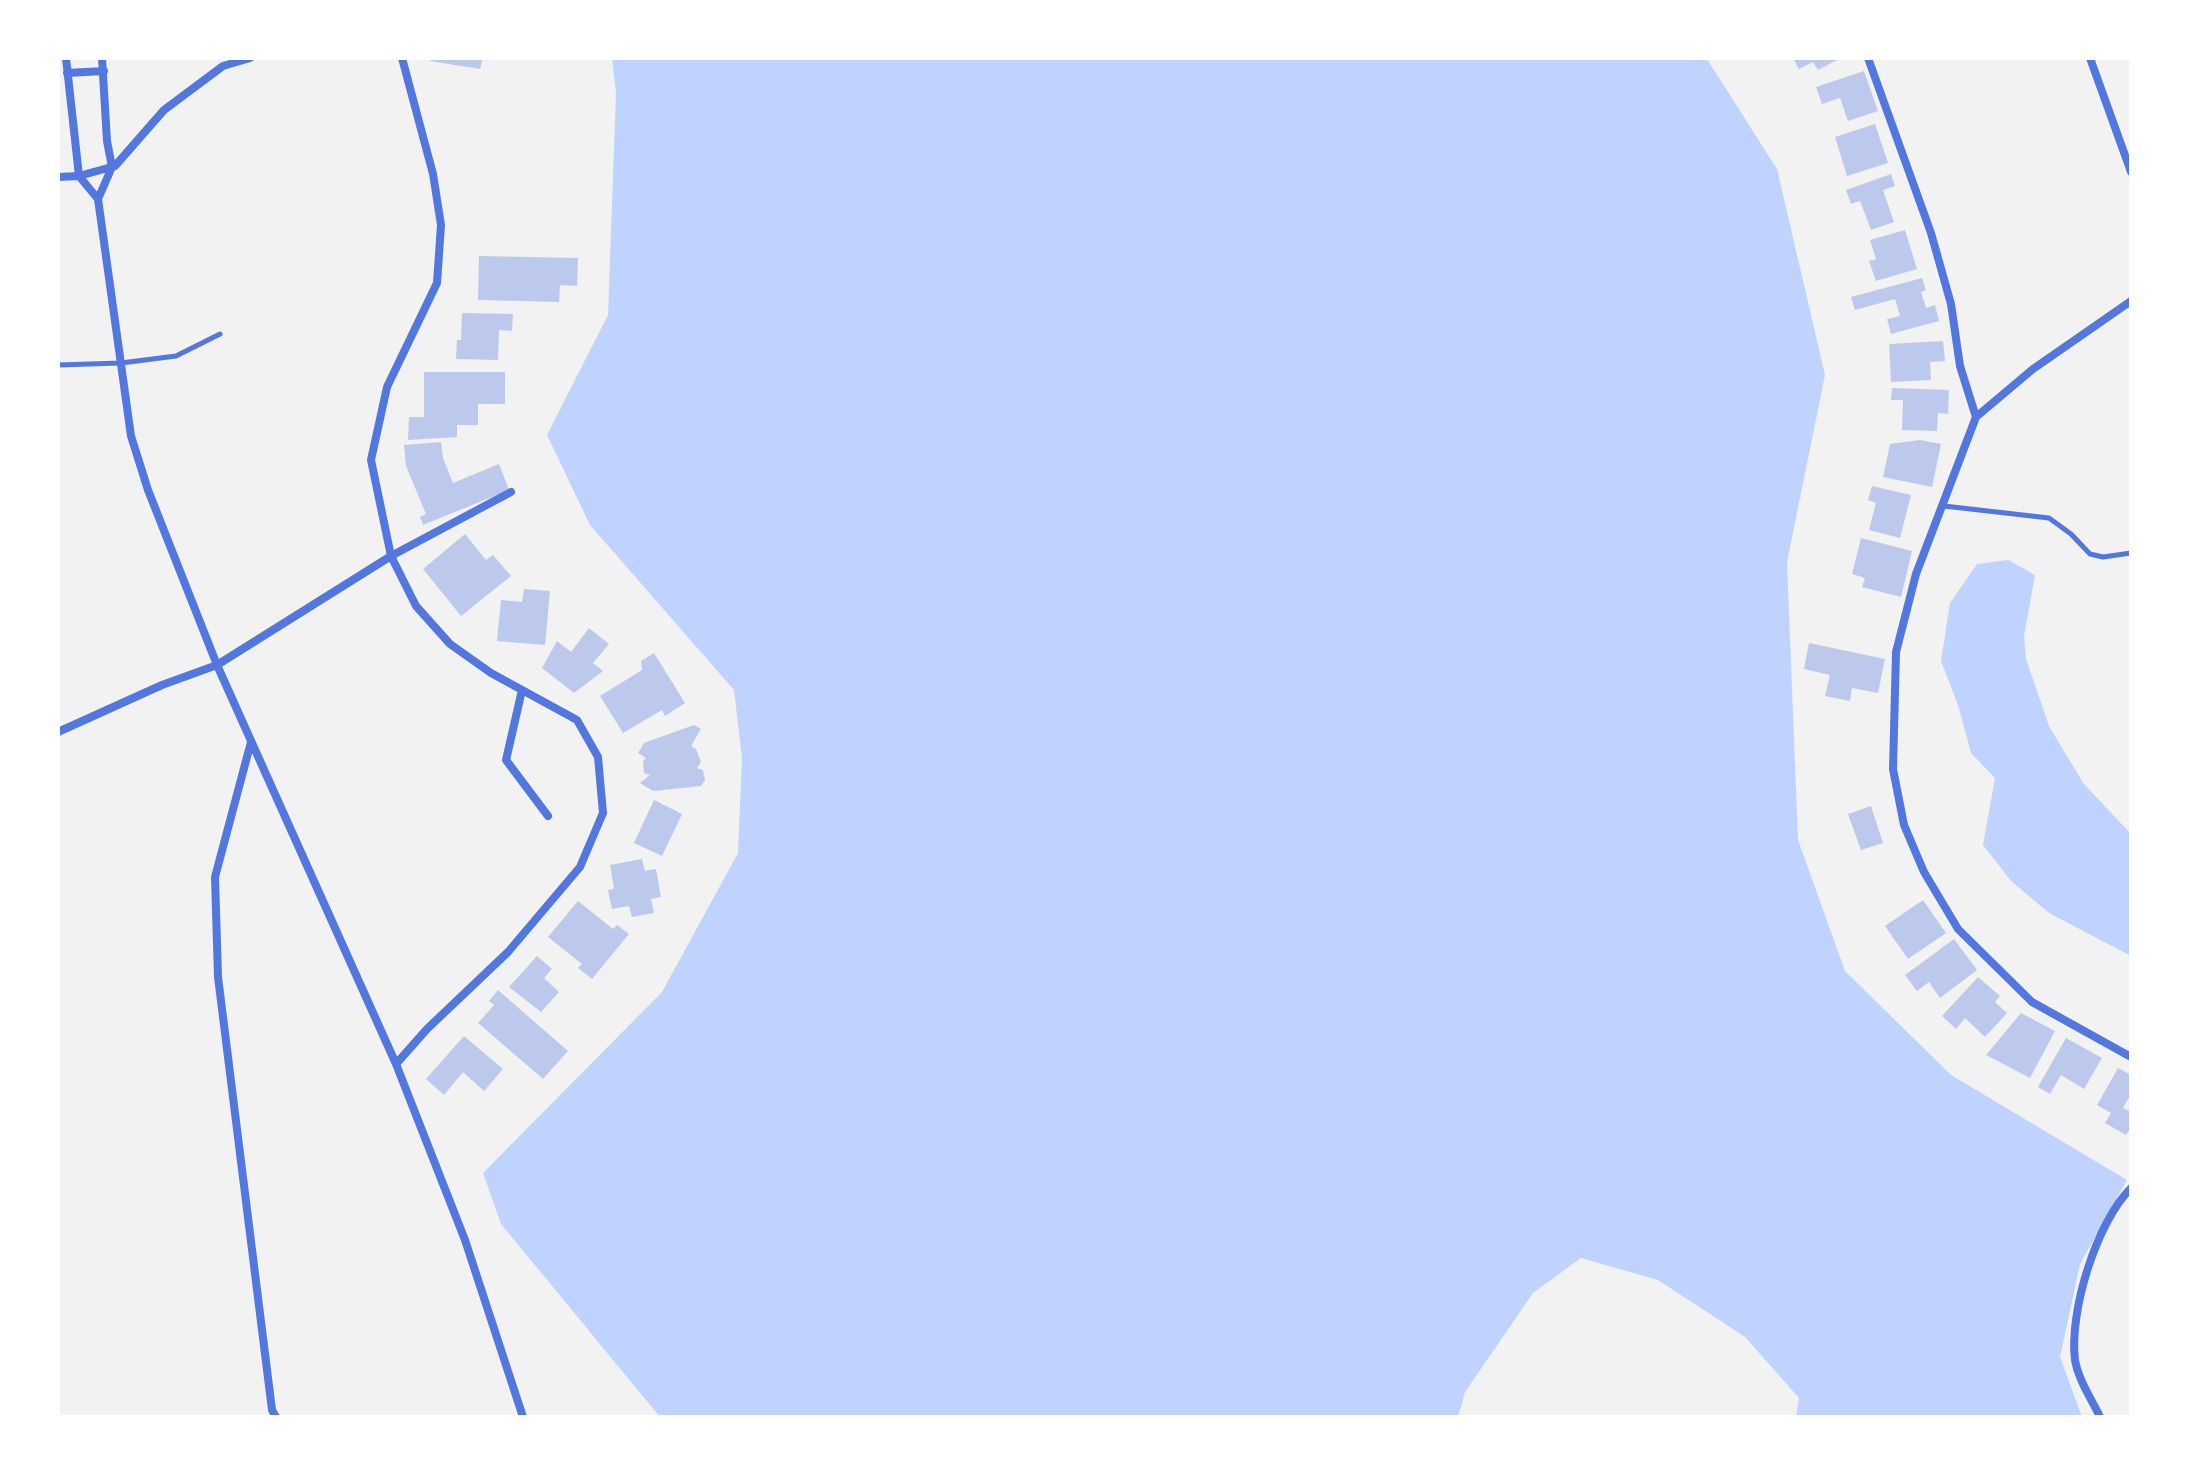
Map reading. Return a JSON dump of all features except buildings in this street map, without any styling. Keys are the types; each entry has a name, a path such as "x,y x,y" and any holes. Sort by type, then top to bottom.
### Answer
{"street":[{"path":"66,58 79,176 98,199 131,436 148,490 217,665 396,1064 465,1240 523,1417"},
{"path":"102,58 107,141 112,167"},
{"path":"98,199 112,167 164,110 223,66 250,58"},
{"path":"396,1064 427,1029 508,952 580,867 603,813 598,757 577,720 491,673 450,644 416,606 391,556 371,460 387,387 437,283 441,225 433,174 402,58"},
{"path":"1868,58 1931,233 1951,304 1960,366 1976,417"},
{"path":"2090,58 2131,170"},
{"path":"67,73 104,71"},
{"path":"58,177 79,176 112,167"},
{"path":"2131,301 2033,369 1976,417 1916,574 1896,652 1893,769 1904,825 1924,872 1958,929 2032,1002 2131,1057"},
{"path":"58,732 162,685 217,665 391,556 511,492"},
{"path":"522,690 506,760 548,816"},
{"path":"251,741 215,877 218,977 273,1415"},
{"path":"2100,1417 2076,1364 2074,1327 2093,1250 2131,1188"}],"lane":[{"path":"58,365 121,363 176,356 220,334"},
{"path":"1944,506 2049,518 2071,534 2090,554 2103,557 2131,553"}],"water":[{"path":"612,58 1707,59 1777,169 1825,375 1787,562 1798,840 1845,971 1951,1075 2127,1180 2080,1264 2060,1357 2082,1417 1796,1417 1799,1398 1745,1337 1658,1280 1581,1258 1533,1293 1465,1392 1458,1417 660,1417 501,1224 483,1173 662,992 738,853 742,758 734,690 590,525 547,435 608,315 616,93"},
{"path":"2008,560 2035,575 2024,636 2026,659 2049,726 2084,784 2131,834 2131,956 2049,913 2011,881 1983,845 1995,778 1971,753 1958,705 1941,661 1950,603 1977,564"}]}
